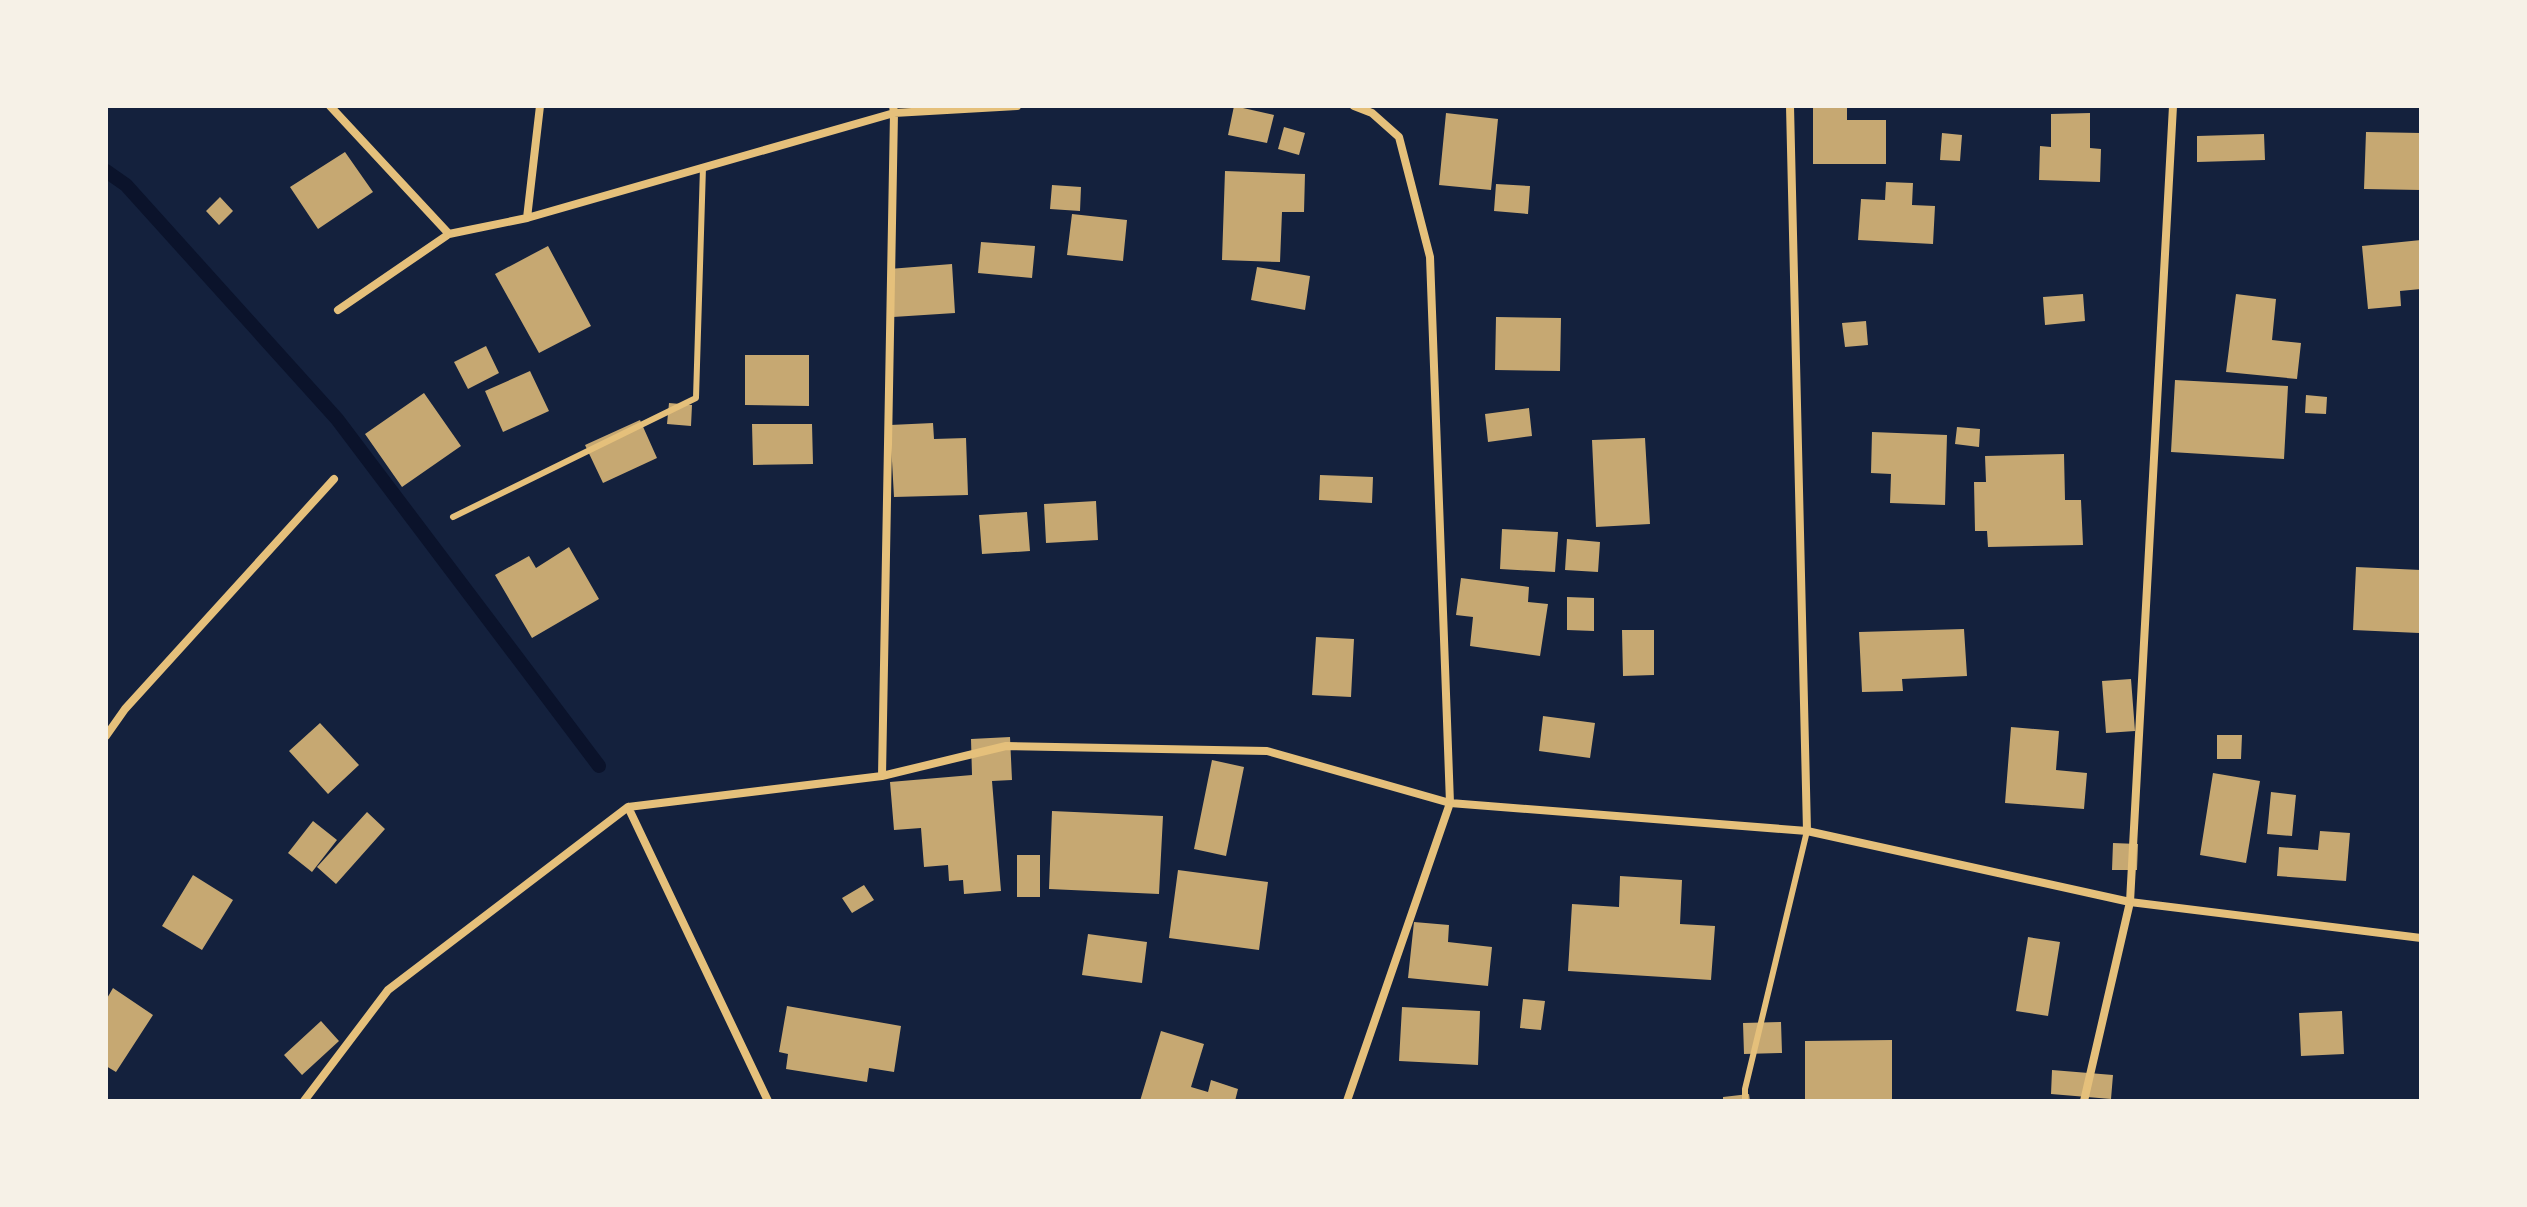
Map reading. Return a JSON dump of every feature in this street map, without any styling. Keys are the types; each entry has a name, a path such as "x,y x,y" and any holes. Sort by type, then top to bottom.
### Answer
{"street":[{"path":"330,106 449,234"},
{"path":"527,218 540,106"},
{"path":"338,310 449,234 527,218 893,110 1017,106"},
{"path":"1347,1101 1450,803 1430,257 1399,137 1374,109 1354,106"},
{"path":"1790,106 1807,831"},
{"path":"2084,1101 2130,902 2173,106"},
{"path":"882,776 893,110"},
{"path":"106,736 125,709 334,479"},
{"path":"304,1101 388,990 628,807 882,776 1006,746 1267,751 1450,803 1807,831 2130,902 2421,938"},
{"path":"628,807 768,1101"}],"lane":[{"path":"453,517 696,398 703,167"},
{"path":"1745,1101 1745,1089 1807,831"}],"building":[{"path":"1234,106 1274,115 1267,143 1228,135"},
{"path":"1813,106 1847,106 1847,120 1886,120 1886,164 1813,164"},
{"path":"1446,113 1498,119 1491,190 1439,185"},
{"path":"2090,113 2090,148 2101,149 2100,182 2039,180 2040,146 2051,147 2051,114"},
{"path":"1284,127 1305,133 1299,155 1278,149"},
{"path":"2366,132 2421,133 2421,190 2364,189"},
{"path":"1942,133 1962,135 1960,161 1940,160"},
{"path":"2264,134 2265,160 2197,162 2197,136"},
{"path":"345,152 373,192 318,229 290,187"},
{"path":"1225,171 1305,174 1304,212 1282,212 1280,262 1222,260"},
{"path":"1886,182 1913,183 1912,205 1935,206 1933,244 1858,240 1861,199 1885,200"},
{"path":"1496,184 1530,186 1528,214 1494,211"},
{"path":"1052,185 1081,187 1080,211 1050,209"},
{"path":"220,197 233,211 219,225 206,211"},
{"path":"1072,214 1127,220 1123,261 1067,255"},
{"path":"2421,240 2421,289 2400,291 2401,306 2368,309 2362,246"},
{"path":"981,242 1035,246 1032,278 978,273"},
{"path":"548,246 591,326 539,353 495,274"},
{"path":"952,264 955,313 893,317 889,269"},
{"path":"1257,267 1310,276 1305,310 1251,300"},
{"path":"2083,294 2085,321 2045,325 2043,297"},
{"path":"2236,294 2276,299 2272,340 2301,343 2297,379 2226,372"},
{"path":"1496,317 1561,318 1560,371 1495,370"},
{"path":"1866,321 1868,345 1845,347 1842,323"},
{"path":"486,346 499,373 468,389 454,362"},
{"path":"745,355 809,355 809,406 745,405"},
{"path":"530,371 549,411 503,432 485,391"},
{"path":"2175,380 2288,386 2284,459 2171,452"},
{"path":"424,393 461,446 402,487 365,434"},
{"path":"2306,395 2327,397 2326,414 2305,413"},
{"path":"669,403 692,405 691,426 667,424"},
{"path":"1529,408 1532,436 1488,442 1485,414"},
{"path":"640,420 657,458 603,483 585,445"},
{"path":"933,423 934,439 966,438 968,495 894,497 890,425"},
{"path":"752,424 812,424 813,464 753,465"},
{"path":"1957,427 1980,429 1979,447 1955,444"},
{"path":"1872,432 1947,435 1945,505 1890,503 1891,474 1871,473"},
{"path":"1645,438 1650,524 1596,527 1592,440"},
{"path":"2064,454 2065,500 2081,500 2083,545 1988,547 1987,531 1975,531 1974,482 1986,482 1985,456"},
{"path":"1320,475 1373,477 1372,503 1319,500"},
{"path":"1096,501 1098,540 1046,543 1044,504"},
{"path":"1027,512 1030,551 982,554 979,515"},
{"path":"1502,529 1558,532 1555,572 1500,569"},
{"path":"1567,539 1600,542 1598,572 1565,570"},
{"path":"569,547 599,599 532,638 495,575 529,556 536,568"},
{"path":"2356,567 2421,570 2419,633 2353,630"},
{"path":"1461,578 1529,587 1528,602 1548,604 1540,656 1470,646 1473,617 1456,615"},
{"path":"1567,597 1594,598 1594,631 1567,630"},
{"path":"1964,629 1967,676 1902,679 1903,691 1862,692 1859,632"},
{"path":"1622,630 1654,630 1654,675 1623,676"},
{"path":"1316,637 1354,639 1351,697 1312,695"},
{"path":"2131,679 2135,731 2106,733 2102,681"},
{"path":"1543,716 1595,723 1590,758 1539,751"},
{"path":"320,723 359,765 328,794 289,751"},
{"path":"2011,727 2059,731 2056,770 2087,773 2084,809 2005,803"},
{"path":"2217,735 2242,735 2241,759 2217,759"},
{"path":"1010,737 1012,780 992,781 1001,891 964,894 963,880 949,881 948,865 924,867 921,828 894,830 890,782 972,775 971,739"},
{"path":"1212,760 1244,767 1226,856 1194,849"},
{"path":"2213,773 2260,781 2246,863 2200,855"},
{"path":"2271,792 2296,795 2292,836 2267,834"},
{"path":"1052,811 1163,816 1159,894 1049,889"},
{"path":"367,812 385,829 336,884 317,867"},
{"path":"313,821 337,840 312,872 288,853"},
{"path":"2320,831 2350,833 2346,881 2277,876 2279,847 2318,850"},
{"path":"2113,843 2138,844 2137,870 2112,870"},
{"path":"1017,855 1040,855 1040,897 1017,897"},
{"path":"1178,870 1268,882 1259,950 1169,938"},
{"path":"193,875 233,900 202,950 162,926"},
{"path":"1620,876 1682,880 1680,924 1715,926 1711,980 1568,971 1572,904 1619,907"},
{"path":"864,885 874,900 852,913 842,898"},
{"path":"1414,922 1449,925 1448,942 1492,947 1488,986 1408,978"},
{"path":"1088,934 1147,942 1142,983 1082,975"},
{"path":"2028,937 2060,942 2048,1016 2016,1011"},
{"path":"113,988 153,1015 116,1072 106,1066 106,1000"},
{"path":"1523,999 1545,1001 1541,1030 1520,1028"},
{"path":"787,1006 901,1026 894,1072 869,1068 867,1082 786,1069 788,1054 779,1052"},
{"path":"1402,1007 1480,1011 1478,1065 1399,1061"},
{"path":"2342,1011 2344,1054 2301,1056 2299,1013"},
{"path":"321,1021 339,1041 302,1075 284,1055"},
{"path":"1781,1022 1782,1053 1744,1054 1743,1023"},
{"path":"1161,1031 1204,1044 1191,1087 1208,1092 1211,1080 1238,1089 1235,1101 1140,1101"},
{"path":"1892,1040 1892,1101 1805,1101 1805,1041"},
{"path":"2052,1070 2113,1075 2111,1099 2051,1094"},
{"path":"1749,1094 1750,1101 1723,1101 1723,1097"}],"waterway":[{"path":"106,171 126,185 337,419 599,766"}]}
